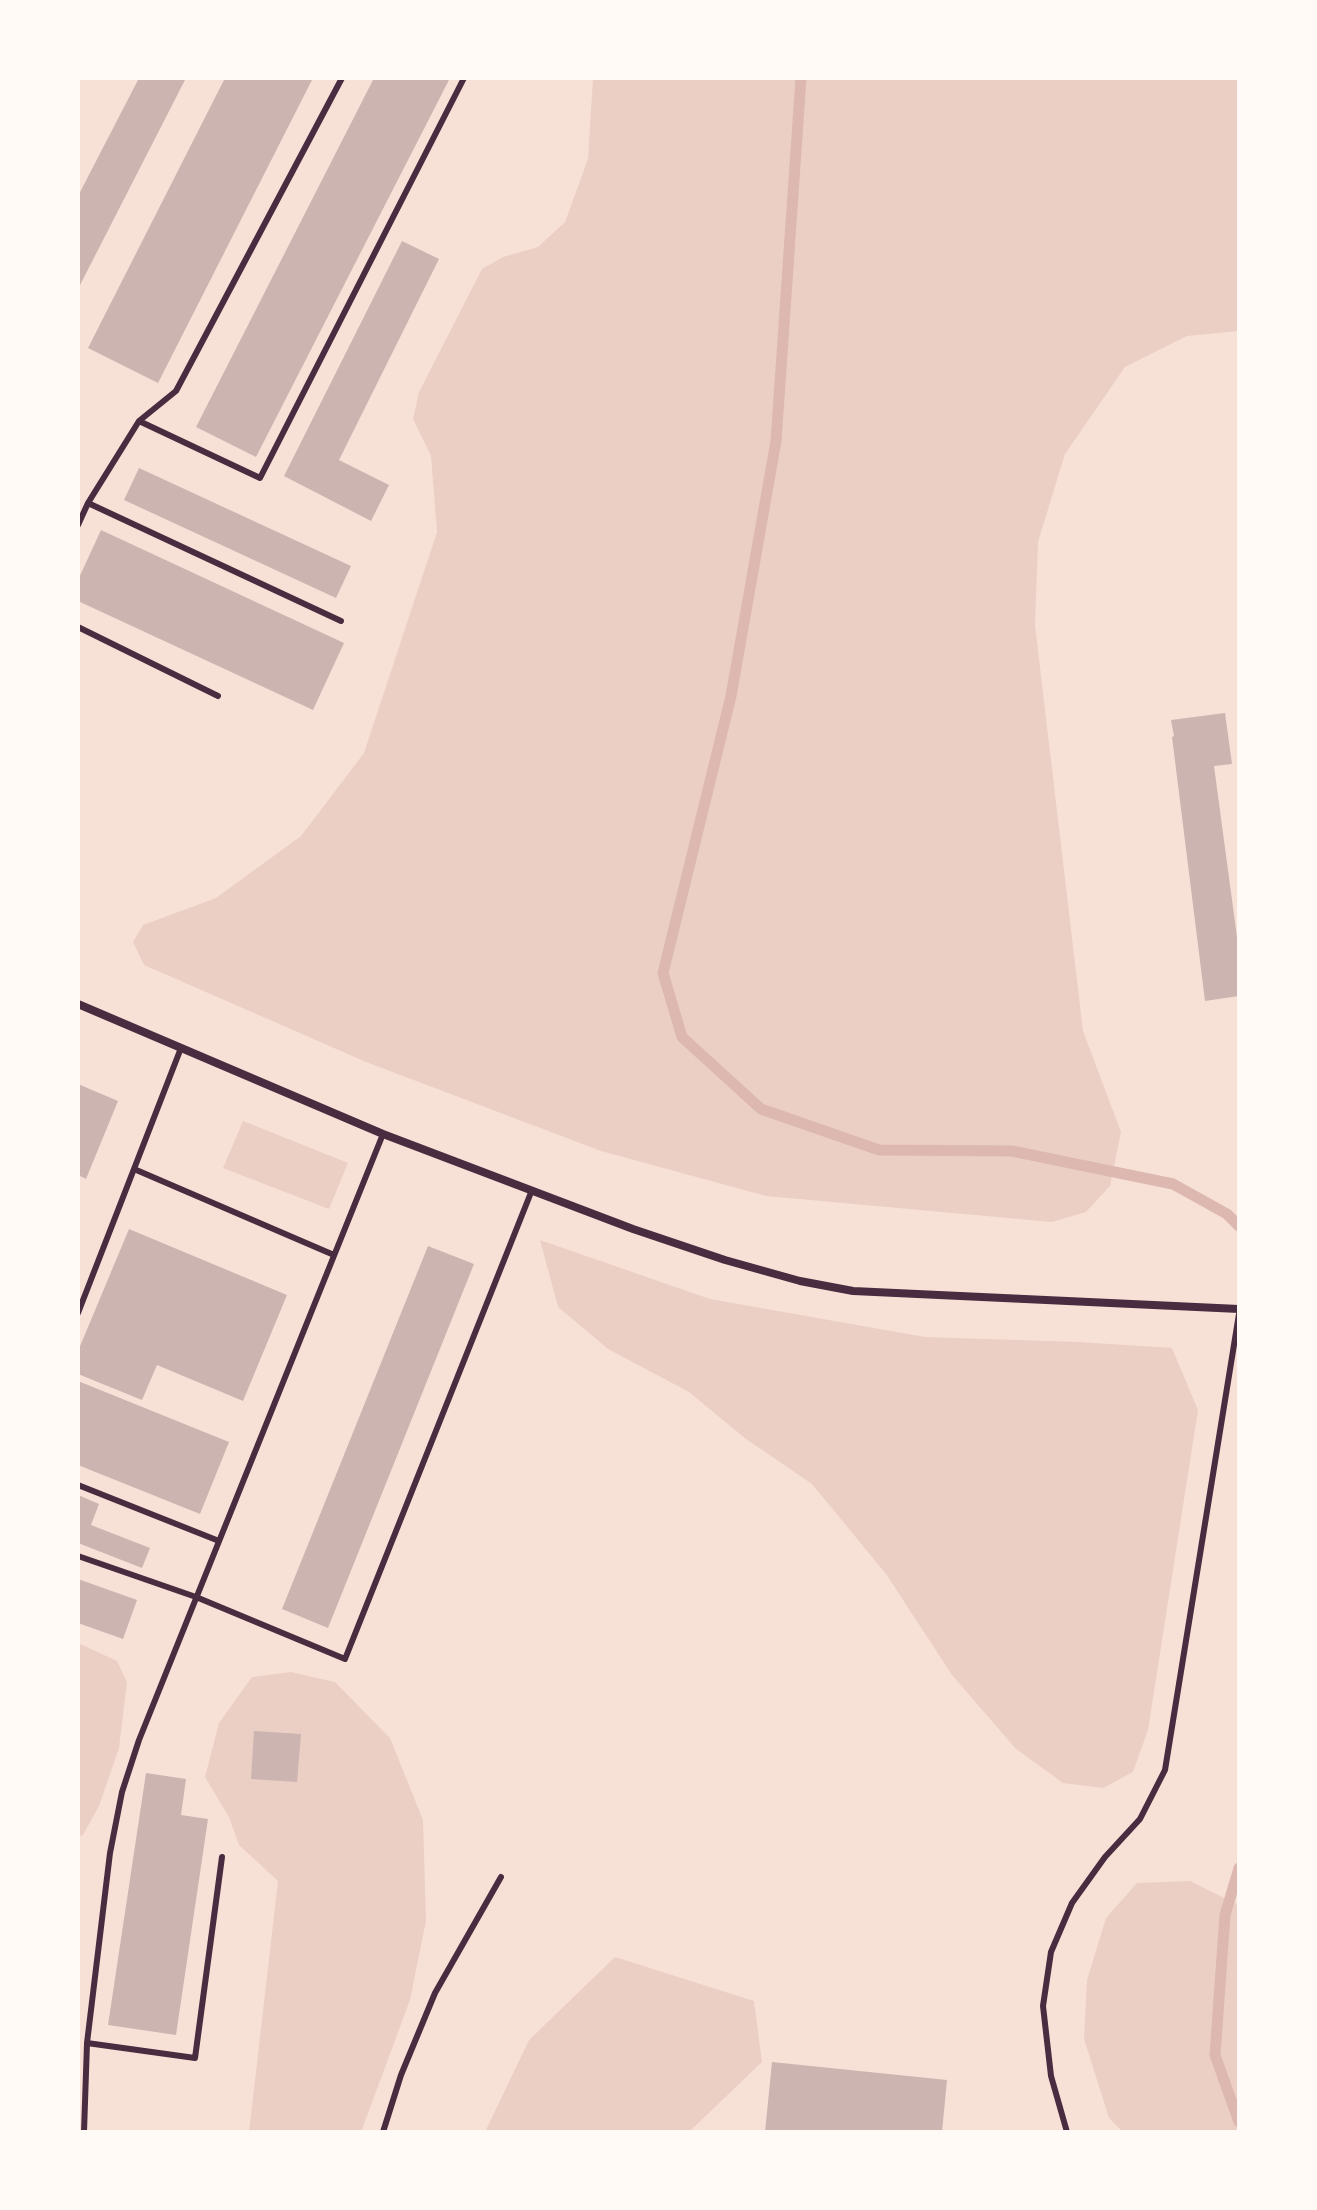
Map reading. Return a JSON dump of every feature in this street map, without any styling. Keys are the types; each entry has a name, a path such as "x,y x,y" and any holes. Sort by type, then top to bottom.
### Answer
{"street":[{"path":"78,1004 383,1134 633,1229 800,1281 853,1291 1239,1312"}],"lane":[{"path":"78,525 88,503 139,421 176,391 342,78"},
{"path":"139,421 260,478 464,78"},
{"path":"88,503 341,621"},
{"path":"78,627 218,696"},
{"path":"78,1313 181,1048"},
{"path":"84,2132 87,2043 110,1853 122,1792 139,1740 383,1134"},
{"path":"134,1169 334,1255"},
{"path":"78,1556 196,1597 345,1659 532,1190"},
{"path":"1067,2132 1051,2076 1043,2006 1051,1952 1072,1903 1105,1857 1140,1819 1165,1770 1239,1312"},
{"path":"78,1485 219,1541"},
{"path":"87,2043 195,2058 222,1857"},
{"path":"383,2132 401,2075 435,1993 501,1877"}],"shaded area":[{"path":"593,78 1239,78 1239,331 1187,336 1125,367 1065,454 1038,542 1035,625 1083,1031 1121,1132 1110,1186 1086,1212 1052,1222 766,1196 601,1151 366,1062 144,965 133,942 143,925 216,898 301,836 364,753 437,532 431,456 413,419 419,392 482,269 503,257 538,247 565,222 588,159"},
{"path":"243,1121 348,1163 329,1209 223,1168"},
{"path":"540,1240 710,1299 925,1337 1172,1348 1198,1410 1148,1730 1133,1772 1103,1788 1063,1783 1016,1749 952,1675 886,1574 812,1484 746,1439 689,1392 608,1349 558,1307"},
{"path":"78,1643 117,1661 127,1682 119,1748 99,1806 83,1835 78,1836"},
{"path":"291,1672 335,1682 390,1738 423,1820 426,1921 410,2000 361,2132 249,2132 278,1881 239,1845 229,1817 205,1777 219,1723 252,1677"},
{"path":"1190,1881 1239,1905 1239,2132 1123,2132 1109,2118 1084,2039 1087,1980 1106,1918 1137,1883"},
{"path":"615,1957 754,2001 762,2062 689,2132 485,2132 529,2040"}],"building":[{"path":"139,78 186,78 78,289 78,196"},
{"path":"225,78 313,78 158,383 88,348"},
{"path":"374,78 450,78 256,457 196,427"},
{"path":"402,241 439,259 339,460 389,485 371,521 284,476"},
{"path":"139,468 351,566 336,598 124,500"},
{"path":"101,530 344,643 313,710 78,601 78,580"},
{"path":"1225,713 1232,764 1214,766 1239,952 1239,996 1205,1001 1171,720"},
{"path":"78,1084 118,1101 86,1179 78,1175"},
{"path":"129,1229 287,1295 243,1401 157,1365 142,1400 78,1374 78,1351"},
{"path":"428,1246 474,1264 328,1628 282,1609"},
{"path":"78,1381 229,1442 200,1514 78,1465"},
{"path":"78,1495 99,1504 91,1525 150,1548 142,1568 78,1543"},
{"path":"78,1579 137,1600 123,1639 78,1623"},
{"path":"254,1731 301,1734 297,1782 251,1779"},
{"path":"146,1773 186,1779 181,1815 208,1819 176,2035 108,2025"},
{"path":"772,2062 947,2080 942,2132 765,2132"}],"waterway":[{"path":"801,78 776,441 731,696 663,973 682,1037 761,1109 879,1150 1012,1151 1173,1184 1227,1214 1239,1226"},
{"path":"1239,1868 1225,1915 1215,2055 1239,2122"}]}
